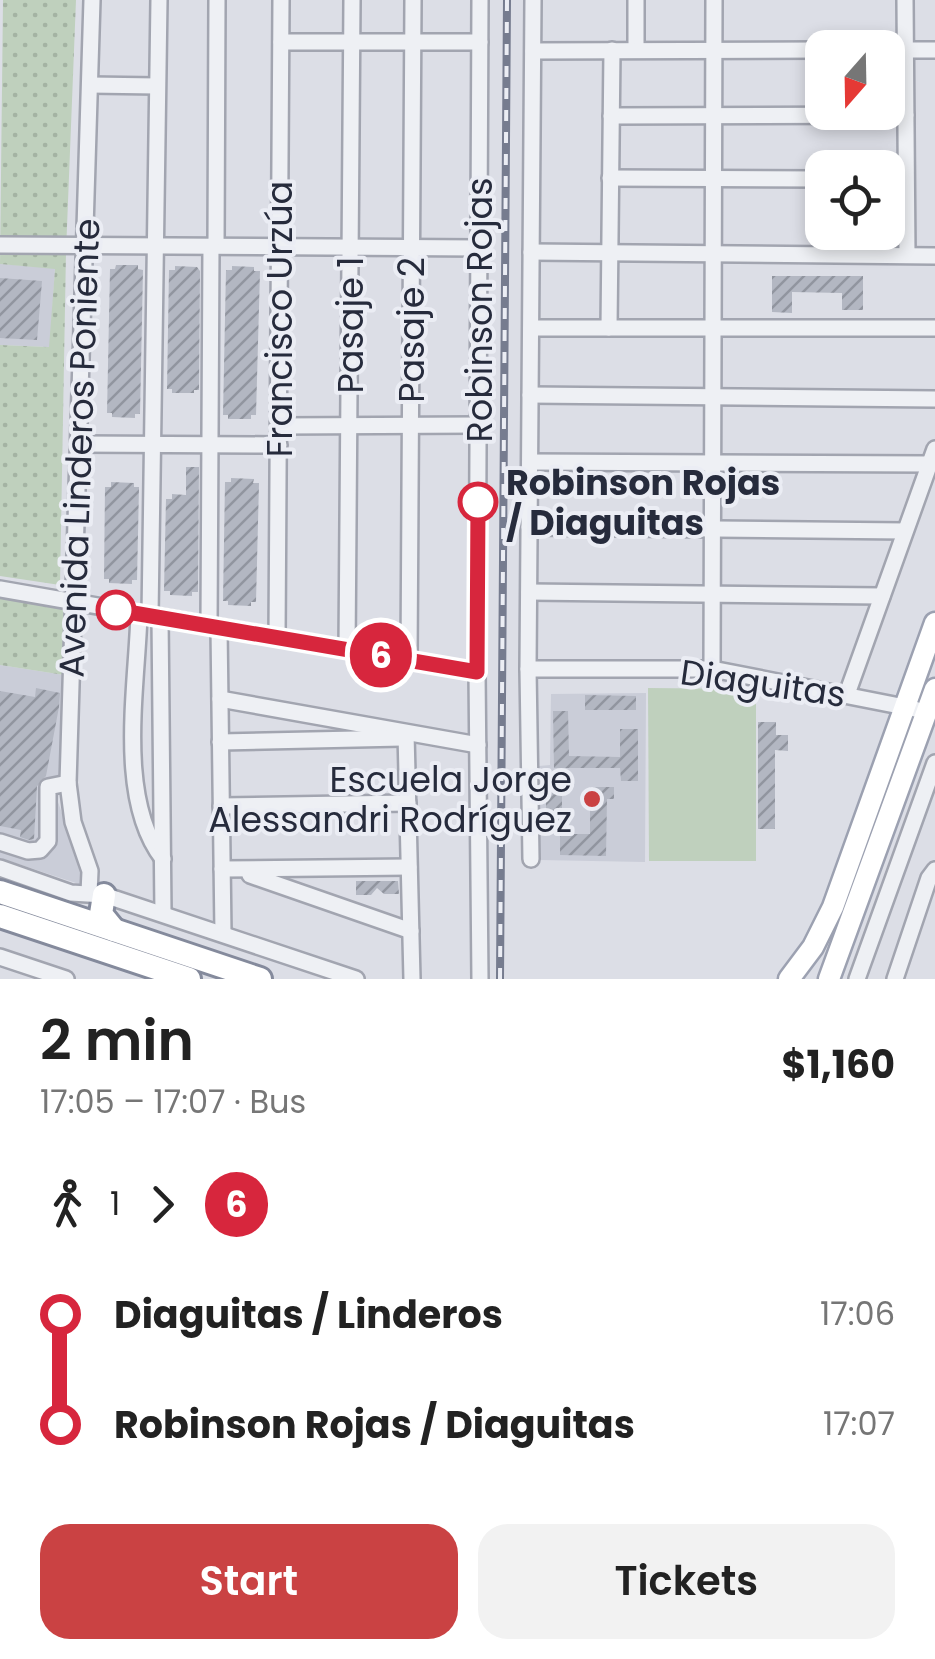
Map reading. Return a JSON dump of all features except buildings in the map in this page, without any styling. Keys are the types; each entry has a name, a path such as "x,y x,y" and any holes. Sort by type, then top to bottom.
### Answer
{"highway":[{"path":"96,894 101,914 114,930"},
{"path":"1,905 114,930 260,979"},
{"path":"1,905 189,979"}],"main road":[{"path":"790,979 813,947 833,907 935,624"},
{"path":"829,979 931,714 935,689"}],"street":[{"name":"Avenida Linderos Poniente","path":"92,0 68,784 72,822 96,894"},
{"path":"159,0 150,616 163,914"},
{"path":"217,0 210,444 221,806 229,870 223,934"},
{"name":"Francisco Urzúa","path":"277,638 281,0"},
{"name":"Pasaje 1","path":"347,650 352,0"},
{"name":"Pasaje 2","path":"409,660 413,0"},
{"name":"Robinson Rojas","path":"480,0 480,979"},
{"path":"531,858 528,668 533,0"},
{"path":"636,0 636,50"},
{"path":"712,669 714,0"},
{"path":"905,0 907,256"},
{"path":"281,42 480,42"},
{"path":"533,50 805,50"},
{"path":"609,328 612,50"},
{"path":"906,50 935,50"},
{"path":"90,85 158,86"},
{"path":"611,116 906,115"},
{"path":"610,178 805,180"},
{"path":"0,245 479,248"},
{"path":"532,252 935,256"},
{"path":"531,328 935,328"},
{"path":"530,394 935,399"},
{"path":"279,426 478,426"},
{"path":"79,444 279,445"},
{"path":"530,462 932,456 848,694"},
{"path":"529,527 905,531"},
{"path":"0,589 477,672"},
{"path":"529,592 882,596"},
{"path":"150,616 134,788 146,833 162,859"},
{"name":"Diaguitas","path":"528,668 712,669 905,705 931,714"},
{"path":"220,699 478,745"},
{"path":"220,742 406,735"},
{"path":"406,735 412,979"},
{"path":"863,977 935,763"},
{"path":"0,842 28,851 40,850 48,840 48,787 68,784"},
{"path":"221,806 408,803"},
{"path":"229,870 409,867"},
{"path":"0,868 72,893 96,894 163,914 356,979"},
{"path":"229,870 411,931"},
{"path":"895,979 935,870"},
{"path":"0,957 39,975 66,979"}],"shaded area":[{"path":"0,264 55,268 50,347 0,345"},
{"path":"0,665 64,675 58,802 84,876 79,884 0,858"},
{"name":"Escuela Jorge Alessandri Rodríguez","path":"646,693 645,862 540,860 539,766 550,765 551,694"}],"green space":[{"path":"3,0 76,0 66,252 60,585 0,576 0,345 49,347 55,269 0,264"},
{"path":"0,597 68,607 64,675 0,665"},
{"path":"648,688 756,689 756,861 649,861"}],"railway":[{"path":"500,979 507,0"}],"bus line":[{"name":"6","path":"116,610 477,672 478,502"}],"place":[{"name":"Robinson Rojas / Diaguitas","path":"478,502"},
{"name":"Escuela Jorge Alessandri Rodríguez","path":"592,799"}]}
